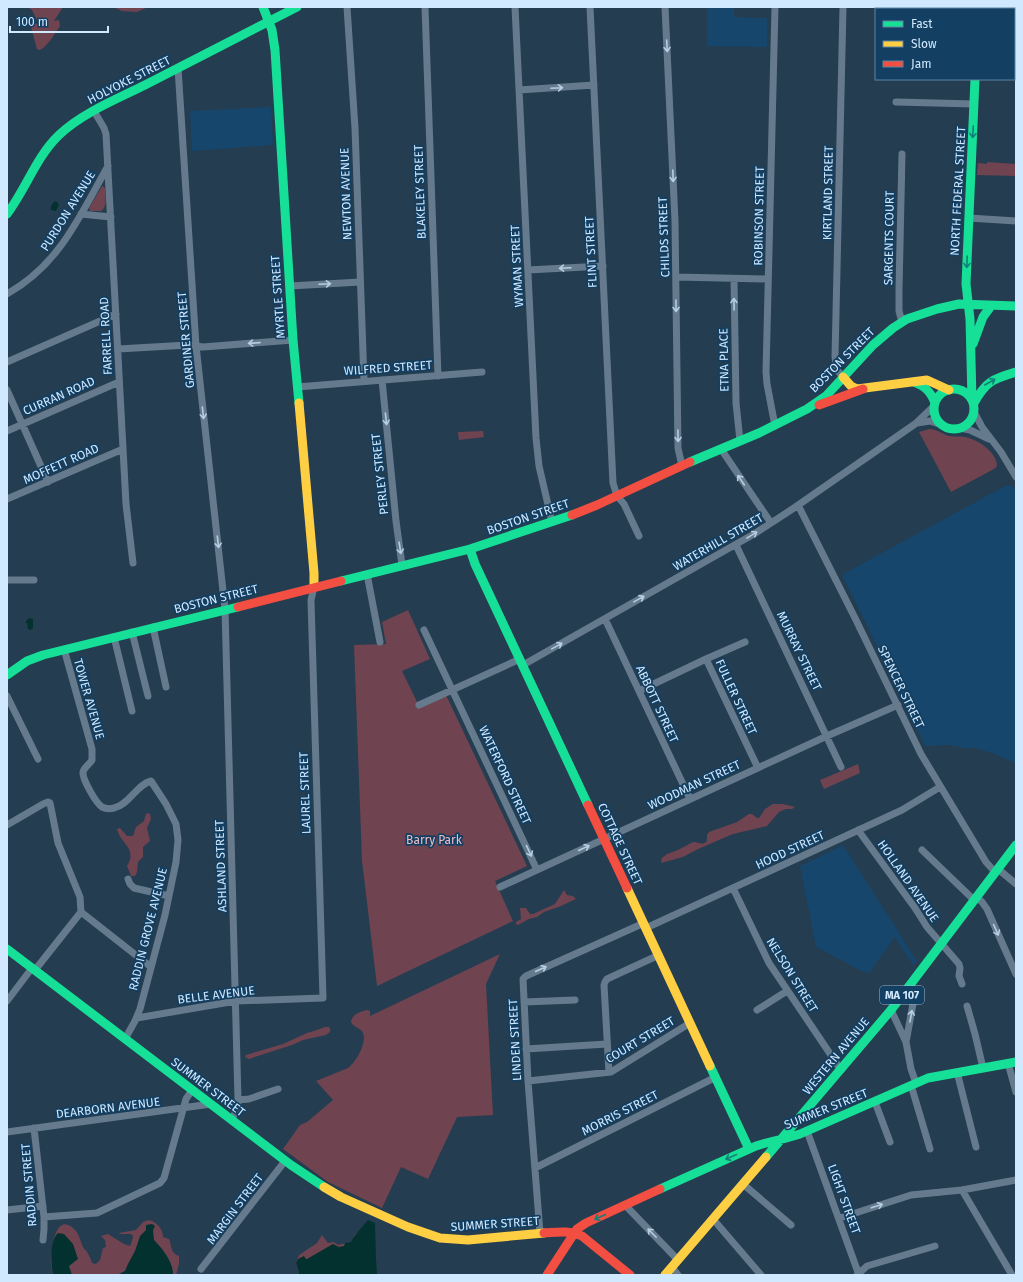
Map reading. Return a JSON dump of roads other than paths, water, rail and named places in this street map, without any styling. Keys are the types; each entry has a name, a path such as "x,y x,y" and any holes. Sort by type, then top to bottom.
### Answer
{"main road":[{"name":"MYRTLE STREET","path":"263,7 273,33 275,50 293,340 314,587"},
{"name":"HOLYOKE STREET","path":"7,214 50,145 67,128 94,111 297,7"},
{"path":"909,7 929,7"},
{"name":"NORTH FEDERAL STREET","path":"972,348 966,284 975,80"},
{"name":"BOSTON STREET","path":"7,675 33,658 64,649 470,549 577,513 775,426 807,409 826,396 873,345 902,322 912,317 937,309 968,304 1016,306"},
{"path":"973,405 971,366 972,348 984,317 991,306"},
{"path":"935,404 942,394 964,380 971,366"},
{"path":"914,382 927,388 931,394 935,404 936,416 942,425 951,428 960,428 969,422 973,405 980,391 986,384 994,379 1016,372"},
{"path":"843,377 853,388 863,389"},
{"path":"807,409 863,389 921,380 964,391 969,395 973,405"},
{"name":"COTTAGE STREET","path":"470,549 475,564 749,1149"},
{"name":"WESTERN AVENUE","path":"665,1275 891,1010 1016,845"},
{"name":"SUMMER STREET","path":"7,949 307,1177 332,1192 408,1227 428,1235 448,1239 468,1240 563,1231 574,1232 583,1224 749,1149 761,1144 786,1139 807,1131 913,1084 935,1076 1012,1062"},
{"path":"548,1275 574,1232 584,1236 630,1275"}],"street":[{"name":"NEWTON AVENUE","path":"347,7 356,150 364,381"},
{"name":"BLAKELEY STREET","path":"425,7 438,376"},
{"name":"WYMAN STREET","path":"515,7 536,446 542,481 552,522"},
{"name":"FLINT STREET","path":"590,7 613,483 617,496"},
{"name":"CHILDS STREET","path":"665,7 675,214 678,439 679,456 682,466"},
{"name":"ROBINSON STREET","path":"775,7 766,375 775,426"},
{"name":"KIRTLAND STREET","path":"843,377 837,370 835,357 844,7"},
{"name":"GARDINER STREET","path":"178,68 196,346 225,609"},
{"path":"519,90 594,86"},
{"path":"896,102 974,104"},
{"name":"FARRELL ROAD","path":"94,111 105,132 108,166 126,512 133,562"},
{"name":"SARGENTS COURT","path":"902,154 899,294 902,322"},
{"name":"PURDON AVENUE","path":"7,294 29,280 48,263 64,243 108,166"},
{"path":"81,214 111,217"},
{"path":"969,218 1016,221"},
{"path":"528,270 603,266"},
{"path":"676,277 768,279"},
{"name":"ETNA PLACE","path":"734,279 736,398 740,441"},
{"path":"290,286 360,282"},
{"path":"7,362 116,314"},
{"path":"118,349 188,345 217,346 293,340"},
{"name":"WILFRED STREET","path":"297,386 482,372"},
{"name":"PERLEY STREET","path":"382,380 396,521 402,565"},
{"name":"CURRAN ROAD","path":"7,431 120,382"},
{"path":"7,390 48,482"},
{"name":"WATERHILL STREET","path":"419,705 521,662 605,619 736,545 798,505 915,424 935,404"},
{"path":"973,405 980,424 1003,454 1016,477"},
{"name":"WATERHILL STREET","path":"915,424 926,421 942,425"},
{"path":"960,428 977,433 992,441"},
{"name":"MOFFETT ROAD","path":"7,500 123,449"},
{"path":"721,449 771,523"},
{"path":"617,496 623,502 639,536"},
{"name":"SPENCER STREET","path":"798,505 921,754 986,862 1016,884"},
{"name":"MURRAY STREET","path":"736,545 841,767"},
{"path":"367,574 380,642"},
{"path":"7,580 34,580"},
{"name":"LAUREL STREET","path":"314,587 311,600 323,998"},
{"name":"ASHLAND STREET","path":"225,609 238,1100 236,1111 231,1120"},
{"name":"ABBOTT STREET","path":"605,619 690,799"},
{"path":"153,627 166,687"},
{"name":"WATERFORD STREET","path":"424,630 538,870"},
{"path":"132,632 148,696"},
{"path":"114,637 132,711"},
{"path":"706,659 745,642"},
{"name":"TOWER AVENUE","path":"64,649 93,754 92,761 84,770 84,777 94,796 100,805 105,808 114,808 122,804 140,788 151,781"},
{"name":"FULLER STREET","path":"639,691 706,659 758,768"},
{"path":"7,696 38,759"},
{"name":"WOODMAN STREET","path":"500,887 827,736 898,705"},
{"name":"RADDIN GROVE AVENUE","path":"125,1039 137,1018 151,967 169,896 178,840 177,826 166,804 151,781"},
{"name":"HOOD STREET","path":"645,925 733,888 906,808 940,787"},
{"path":"7,825 44,803 50,803 58,843 80,897 81,912 7,1001"},
{"name":"HOLLAND AVENUE","path":"858,830 928,927 959,965 959,974 962,984"},
{"path":"922,850 975,899 982,902 987,909 1016,974"},
{"path":"128,879 134,888 169,896"},
{"name":"NELSON STREET","path":"733,888 766,958 841,1070"},
{"path":"81,912 151,967"},
{"name":"LINDEN STREET","path":"540,1233 528,1081 523,981 525,977 645,925"},
{"path":"609,1072 605,982 607,979 659,955"},
{"path":"757,1010 787,991"},
{"path":"905,992 913,1004 906,1042"},
{"name":"BELLE AVENUE","path":"137,1018 236,1001 323,998"},
{"path":"524,1002 574,1000"},
{"path":"966,1006 975,1034 983,1068"},
{"path":"891,1010 906,1042 913,1084 930,1149"},
{"name":"COURT STREET","path":"528,1081 609,1072 690,1023"},
{"path":"526,1049 607,1044"},
{"path":"1012,1062 1016,1092"},
{"path":"957,1072 976,1146"},
{"name":"MORRIS STREET","path":"535,1168 716,1077"},
{"path":"238,1100 249,1099 278,1089"},
{"path":"44,1217 97,1213 159,1184 163,1179 186,1098 192,1090"},
{"path":"875,1102 890,1142"},
{"name":"DEARBORN AVENUE","path":"7,1132 211,1104"},
{"name":"RADDIN STREET","path":"34,1128 44,1217 43,1240"},
{"name":"LIGHT STREET","path":"807,1131 840,1218 858,1275"},
{"name":"MARGIN STREET","path":"201,1269 285,1161"},
{"path":"840,1218 911,1195 962,1190 1016,1180"},
{"path":"743,1184 791,1225"},
{"path":"962,1190 1012,1275"},
{"path":"7,1210 43,1206"},
{"path":"625,1206 678,1260"},
{"path":"714,1219 761,1275"},
{"path":"858,1275 867,1266 935,1246"},
{"path":"672,1268 678,1275"}],"park label":[{"name":"Barry Park","path":"434,840"}]}
